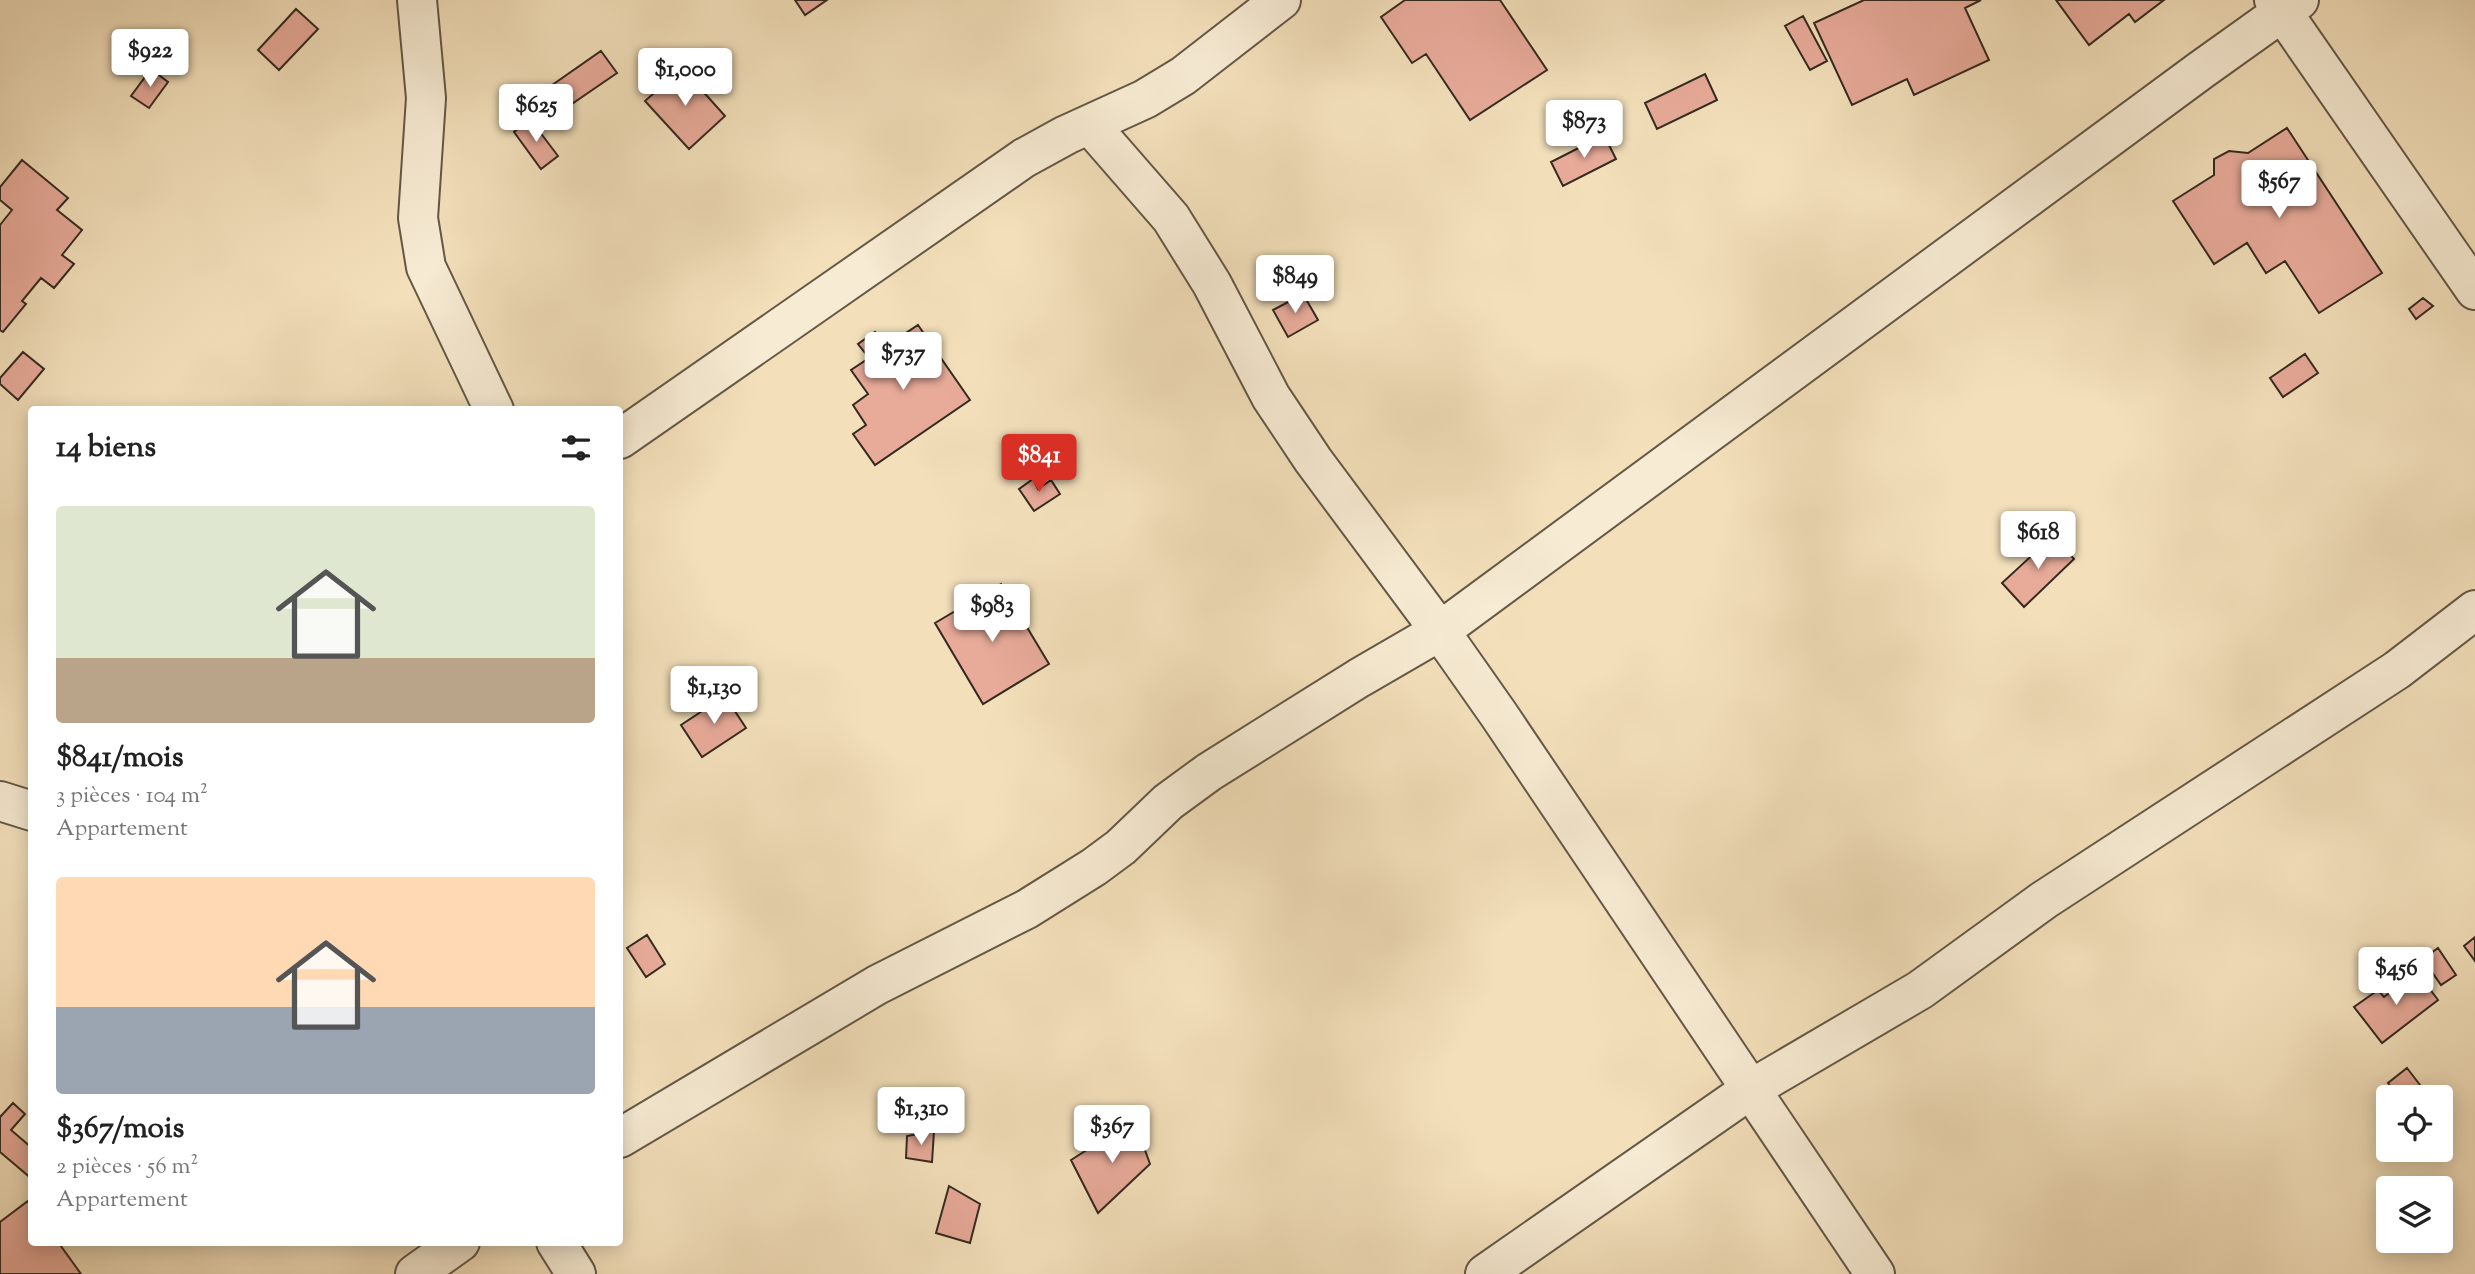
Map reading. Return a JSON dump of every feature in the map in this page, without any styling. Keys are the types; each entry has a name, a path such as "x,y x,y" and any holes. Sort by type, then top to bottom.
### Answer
{"street":[{"path":"417,0 426,98 418,218 426,267 492,406"},
{"path":"623,437 1024,158 1145,99 1183,76 1281,0"},
{"path":"623,1136 865,992 1027,909 1121,847 1168,802 1209,772 1440,631 2156,103 2285,4 2475,290"},
{"path":"1090,125 1171,218 1212,284 1271,397 1313,460 1440,631 1875,1274"},
{"path":"1485,1274 1751,1089 1920,990 2043,900 2397,670 2475,610"},
{"path":"0,801 28,810"},
{"path":"415,1274 454,1246"},
{"path":"558,1246 576,1274"}],"building":[{"path":"795,0 827,0 805,15"},
{"path":"1405,0 1500,0 1547,70 1470,120 1426,54 1412,63 1381,17"},
{"path":"1864,0 1981,0 1965,8 1989,60 1914,95 1907,79 1852,105 1814,23"},
{"path":"2056,0 2164,0 2135,22 2129,14 2089,45"},
{"path":"296,9 318,29 279,70 258,50"},
{"path":"1803,16 1827,61 1810,70 1785,26"},
{"path":"601,51 617,73 560,112 545,90"},
{"path":"682,68 725,116 689,149 645,101"},
{"path":"151,69 168,82 149,108 131,96"},
{"path":"1705,74 1717,100 1657,129 1645,103"},
{"path":"530,119 558,156 541,169 514,132"},
{"path":"2287,128 2382,273 2319,313 2285,261 2266,273 2247,243 2214,264 2173,201 2214,175 2214,159 2229,151 2248,153"},
{"path":"1604,135 1616,159 1563,186 1551,162"},
{"path":"22,160 68,198 57,210 82,230 62,255 74,264 54,288 41,278 22,301 26,304 3,332 0,330 0,225 12,210 0,200 0,187"},
{"path":"1303,294 1318,320 1288,337 1273,310"},
{"path":"2423,298 2433,306 2416,319 2409,309"},
{"path":"918,325 970,400 875,465 853,434 866,425 853,405 868,394 851,370 869,358 858,344 875,332 885,347"},
{"path":"23,352 44,369 18,400 0,384 0,378"},
{"path":"2305,354 2318,373 2283,397 2270,378"},
{"path":"1033,479 1038,489 1051,480 1060,494 1034,511 1019,489"},
{"path":"2053,536 2074,559 2024,607 2002,583"},
{"path":"1001,584 1049,664 983,704 935,623"},
{"path":"725,696 746,728 702,757 681,725"},
{"path":"647,935 665,964 646,977 627,948"},
{"path":"2475,937 2475,961 2464,946"},
{"path":"2438,948 2456,975 2441,985 2423,959"},
{"path":"2417,972 2438,1000 2382,1043 2354,1007 2378,990 2384,997"},
{"path":"2407,1068 2420,1085 2390,1085 2388,1083"},
{"path":"13,1103 25,1114 11,1130 28,1145 28,1176 0,1152 0,1117"},
{"path":"1134,1120 1150,1164 1098,1213 1071,1160"},
{"path":"934,1131 932,1162 906,1158 907,1136"},
{"path":"949,1186 980,1204 970,1243 936,1233"},
{"path":"28,1201 28,1246 61,1246 81,1274 0,1274 0,1222"}]}
